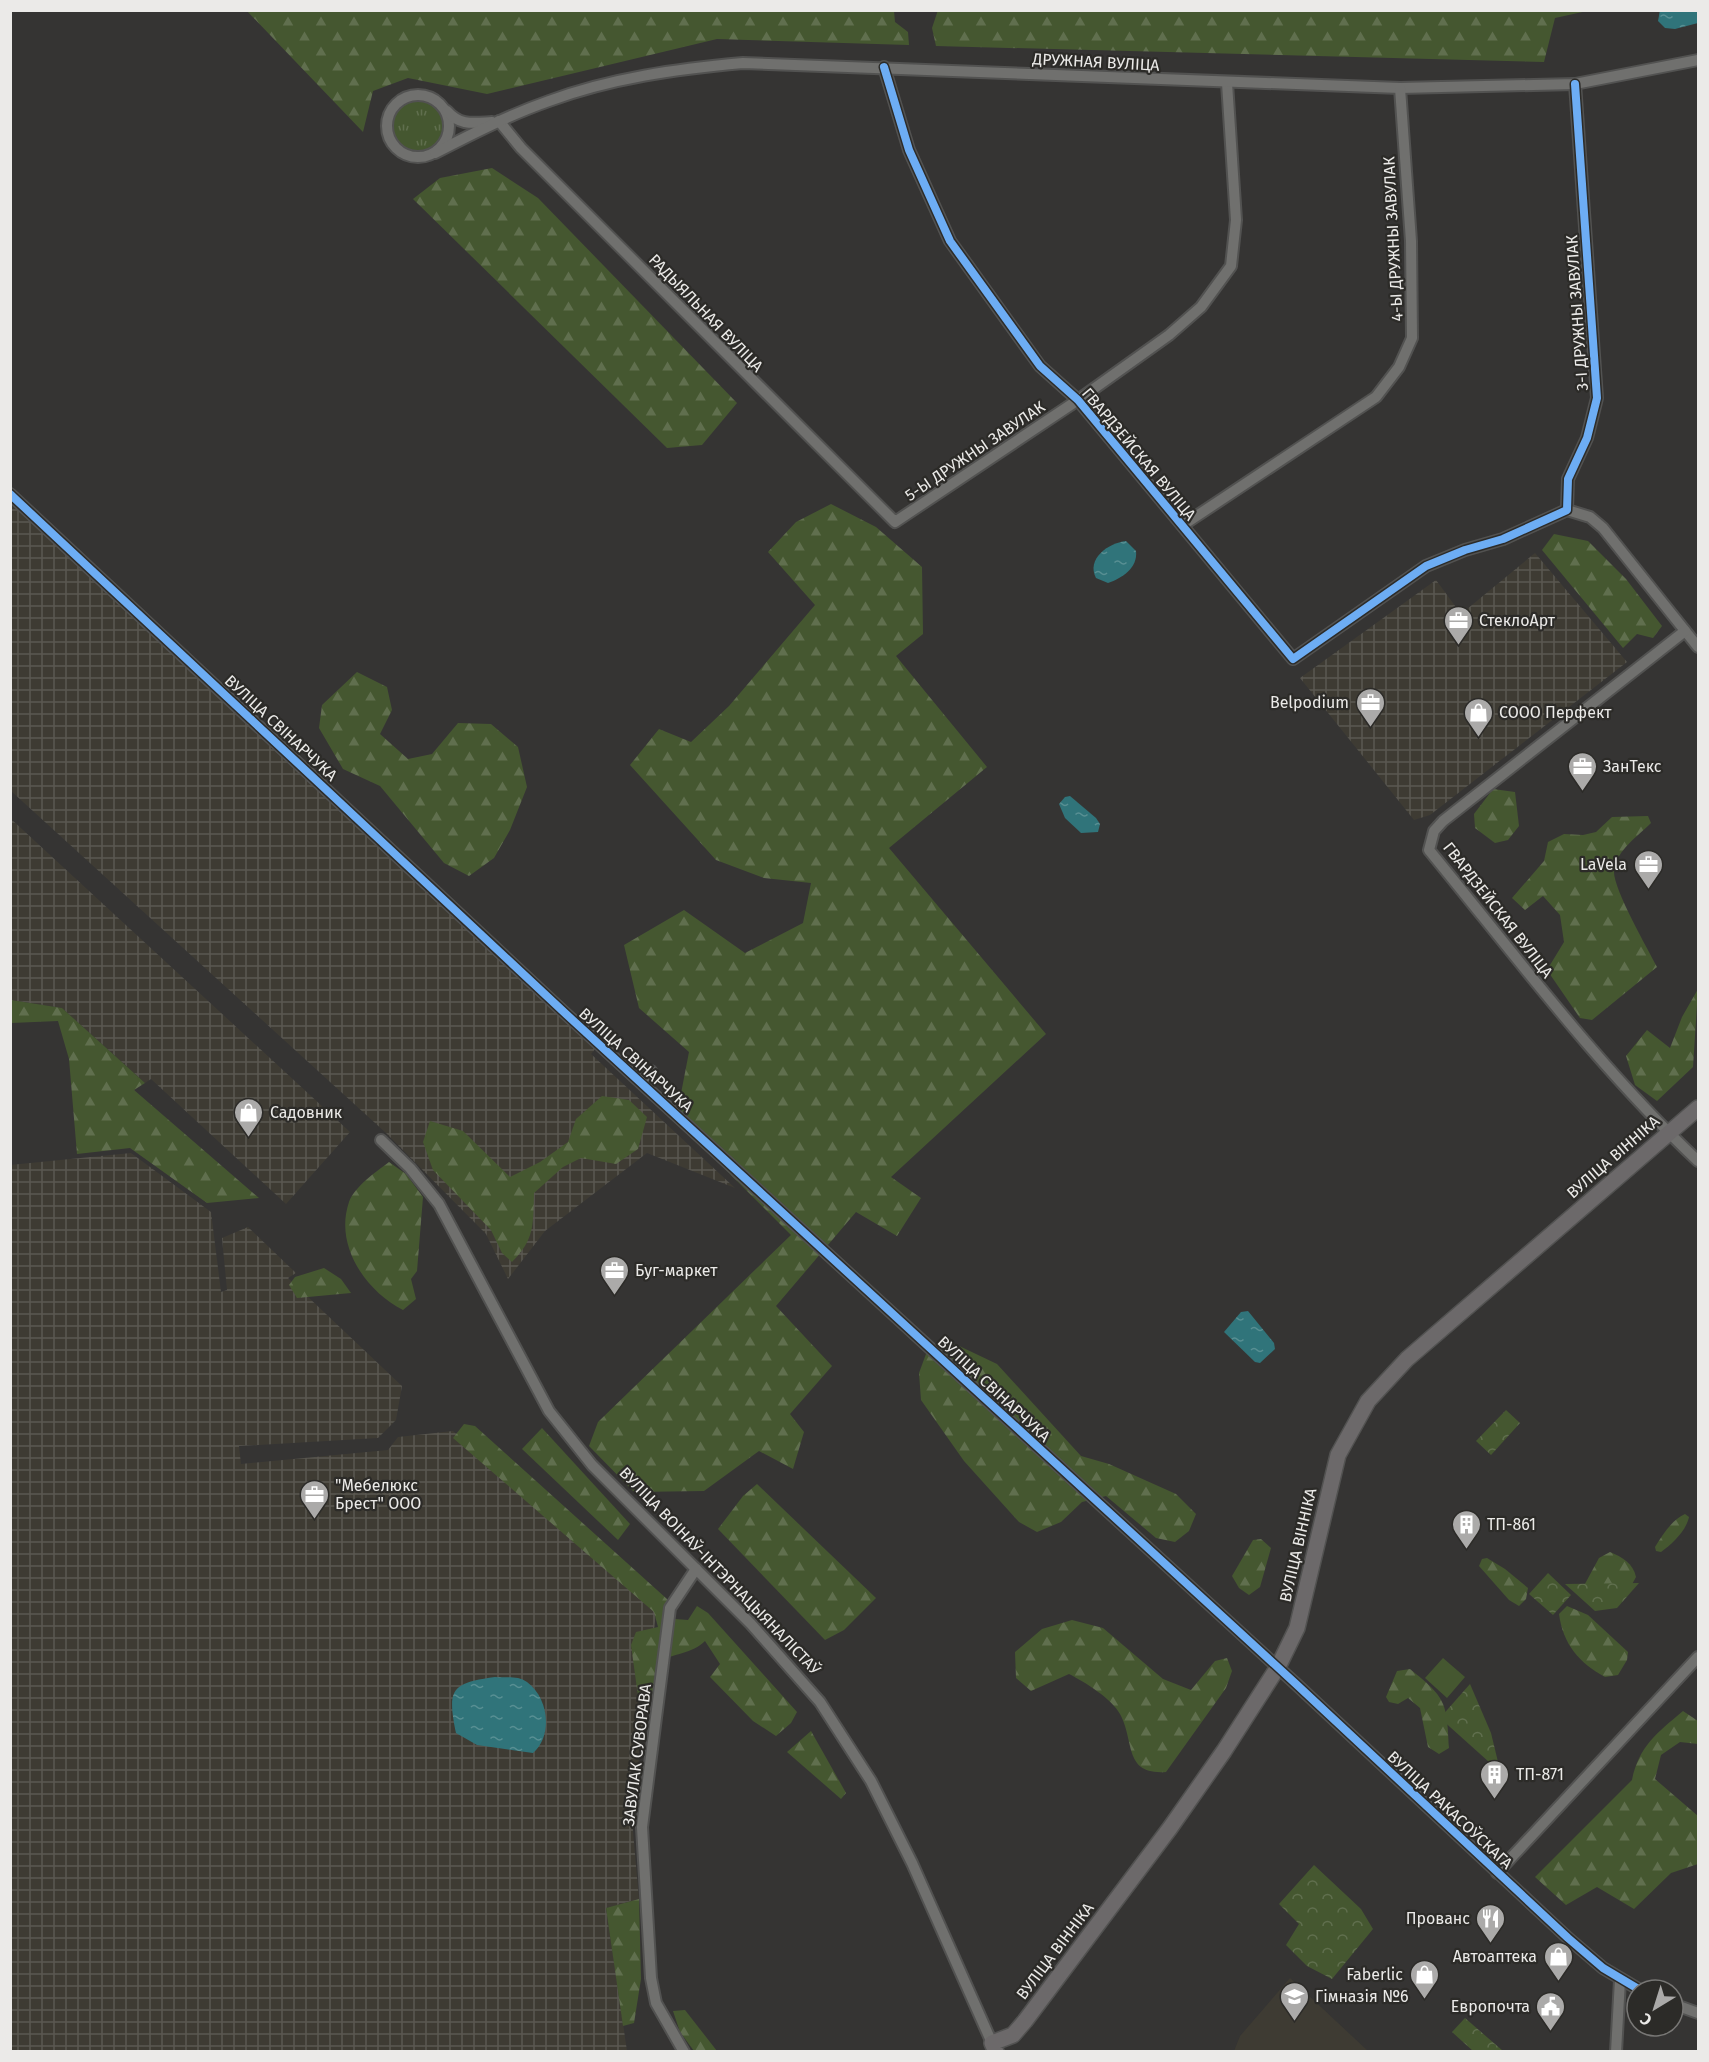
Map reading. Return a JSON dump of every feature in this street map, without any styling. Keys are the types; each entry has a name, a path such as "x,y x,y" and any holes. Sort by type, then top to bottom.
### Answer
{"street":[{"name":"ДРУЖНАЯ ВУЛІЦА","path":"498,121 550,100 622,80 692,68 743,63 1400,88 1575,84 1698,60"},
{"name":"ГВАРДЗЕЙСКАЯ ВУЛІЦА","path":"884,67 909,150 950,241 1041,366 1078,400 1293,659 1426,566 1465,550 1503,539 1567,510"},
{"name":"5-Ы ДРУЖНЫ ЗАВУЛАК","path":"896,522 1078,400 1169,335 1201,307 1231,266 1236,220 1227,83"},
{"name":"3-І ДРУЖНЫ ЗАВУЛАК","path":"1567,510 1568,478 1587,438 1597,398 1575,84"},
{"name":"4-Ы ДРУЖНЫ ЗАВУЛАК","path":"1183,525 1376,397 1400,368 1412,338 1411,241 1400,88"},
{"path":"426,96 444,108 453,118 466,124 498,121 435,153 416,158 398,150 387,133 387,122 397,103 405,98 426,96"},
{"path":"435,153 448,138 450,128 444,108"},
{"name":"РАДЫЯЛЬНАЯ ВУЛІЦА","path":"498,121 521,148 896,522"},
{"name":"ВУЛІЦА СВІНАРЧУКА","path":"10,494 641,1082 1248,1641"},
{"path":"1567,510 1590,517 1603,528 1698,647"},
{"name":"ГВАРДЗЕЙСКАЯ ВУЛІЦА","path":"1685,631 1443,821 1434,831 1429,850 1586,1044 1698,1161"},
{"path":"641,1082 651,1071"},
{"name":"ВУЛІЦА ВІННІКА","path":"994,2047 1013,2035 1025,2021 1170,1828 1224,1751 1278,1667 1297,1628 1338,1455 1368,1401 1407,1359 1698,1108"},
{"name":"ВУЛІЦА ВОІНАЎ-ІНТЭРНАЦЫЯНАЛІСТАЎ","path":"381,1140 410,1168 439,1204 549,1411 592,1465 751,1624 820,1702 871,1780 912,1863 994,2047"},
{"name":"ЗАВУЛАК СУВОРАВА","path":"684,2052 656,2003 651,1978 642,1827 670,1608 696,1569"},
{"name":"ВУЛІЦА РАКАСОЎСКАГА","path":"1248,1641 1568,1938 1625,1982"},
{"path":"1497,1873 1698,1657"},
{"path":"1616,2052 1620,1980"}],"shaded area":[{"path":"10,494 599,1044 591,1054 735,1188 647,1153 545,1231 508,1279 486,1234 386,1133 11,791"},
{"path":"1535,553 1627,662 1430,815 1414,820 1300,678 1436,580 1461,614"},
{"path":"10,818 350,1132 286,1204 151,1079 145,1083 62,1008 11,1000"},
{"path":"131,1153 211,1212 221,1292 227,1290 222,1238 248,1227 296,1273 288,1278 402,1386 396,1420 378,1438 239,1446 241,1464 388,1450 398,1437 453,1431 656,1613 632,1820 639,1899 606,1908 627,2051 11,2051 10,1165"},
{"name":"Гімназія №6","path":"1290,1978 1368,2051 1234,2051 1240,2036"}],"green space":[{"path":"938,10 1587,11 1555,18 1544,62 936,46 932,28"},
{"path":"247,11 894,11 895,22 908,32 909,45 717,39 487,94 408,78 373,91 363,132"},
{"path":"418,101 427,103 438,112 443,126 441,135 432,146 418,151 409,149 398,140 393,126 395,117 404,106"},
{"path":"492,168 538,198 737,403 702,445 667,448 413,199 440,178"},
{"path":"831,504 876,527 922,567 923,634 896,656 987,767 889,848 1046,1034 891,1177 921,1198 897,1236 856,1212 776,1306 832,1366 790,1414 804,1432 793,1469 759,1451 704,1491 634,1492 589,1446 598,1422 791,1235 722,1166 678,1109 689,1052 639,1008 624,945 684,910 745,953 803,923 811,883 764,878 716,860 630,765 659,729 691,742 729,706 815,605 768,552 796,522"},
{"path":"1554,534 1588,541 1626,579 1662,626 1653,638 1637,634 1623,648 1542,550"},
{"path":"357,672 387,687 392,710 380,734 408,759 432,754 458,723 491,724 518,747 527,787 510,830 494,858 469,876 444,863 380,786 343,769 319,728 322,705"},
{"path":"1493,789 1515,792 1519,826 1508,840 1495,843 1475,828 1474,814"},
{"path":"1648,816 1651,823 1619,856 1614,870 1624,903 1657,967 1592,1020 1580,1018 1547,970 1564,942 1560,915 1543,896 1525,910 1512,898 1544,861 1548,842 1564,834 1583,835 1596,832 1612,817"},
{"path":"1698,989 1693,1067 1657,1101 1635,1085 1626,1056 1647,1030 1670,1048 1682,1017"},
{"path":"11,1000 62,1008 145,1083 134,1090 259,1198 207,1203 130,1148 77,1154 69,1059 58,1021 11,1023"},
{"path":"602,1096 629,1100 647,1117 638,1149 616,1164 581,1158 563,1167 534,1193 529,1238 520,1254 512,1262 502,1253 491,1230 433,1170 423,1142 430,1121 463,1131 510,1177 540,1162 568,1142 576,1119"},
{"path":"389,1162 406,1174 423,1197 417,1271 411,1279 416,1299 403,1310 389,1302 366,1279 356,1265 346,1235 345,1218 352,1196 366,1180"},
{"path":"324,1268 341,1279 351,1293 297,1298 289,1285 295,1277"},
{"path":"955,1344 997,1364 1081,1456 1109,1464 1176,1494 1196,1514 1189,1531 1175,1542 1156,1538 1106,1496 1082,1502 1061,1522 1037,1532 1019,1522 964,1461 921,1400 919,1373 926,1354"},
{"path":"1506,1410 1520,1423 1491,1455 1476,1441"},
{"path":"464,1424 475,1426 667,1599 675,1619 688,1620 697,1606 708,1613 797,1712 791,1723 776,1736 753,1721 710,1677 720,1664 705,1641 689,1651 658,1662 655,1695 638,1696 631,1645 636,1632 658,1627 654,1612 453,1438"},
{"path":"542,1428 630,1524 618,1540 522,1449"},
{"path":"757,1484 876,1598 844,1630 825,1640 718,1529 743,1496"},
{"path":"1685,1514 1689,1517 1682,1532 1661,1552 1656,1551 1655,1547 1668,1528"},
{"path":"1261,1539 1271,1548 1260,1587 1249,1595 1239,1588 1232,1576 1253,1540"},
{"path":"1610,1552 1630,1564 1636,1577 1630,1588 1580,1593 1599,1558"},
{"path":"1487,1558 1528,1588 1526,1599 1519,1606 1509,1600 1479,1566 1482,1559"},
{"path":"1548,1573 1571,1595 1553,1615 1529,1594"},
{"path":"1639,1583 1617,1608 1595,1611 1565,1584"},
{"path":"1567,1606 1588,1615 1628,1652 1627,1660 1618,1675 1605,1677 1587,1665 1574,1652 1564,1635 1559,1614"},
{"path":"1072,1620 1103,1628 1163,1679 1191,1690 1215,1661 1227,1658 1232,1671 1226,1688 1166,1772 1143,1768 1137,1762 1120,1714 1098,1691 1069,1674 1031,1691 1016,1678 1015,1652 1042,1629"},
{"path":"1443,1658 1465,1677 1447,1698 1425,1678"},
{"path":"1410,1669 1438,1695 1445,1710 1449,1748 1439,1754 1428,1747 1420,1708 1408,1698 1398,1704 1389,1702 1386,1697 1397,1671"},
{"path":"1470,1684 1491,1733 1498,1762 1489,1762 1440,1718"},
{"path":"1683,1711 1698,1721 1698,1744 1680,1742 1661,1755 1655,1779 1698,1816 1698,1864 1671,1873 1634,1909 1597,1887 1566,1905 1535,1877 1632,1780 1644,1749"},
{"path":"811,1731 846,1793 841,1799 787,1752"},
{"path":"1314,1865 1361,1909 1373,1929 1332,1979 1307,1966 1286,1945 1299,1924 1279,1904"},
{"path":"639,1899 641,1979 634,2023 623,2026 606,1908"},
{"path":"685,2010 717,2051 694,2051 680,2032 673,2011"},
{"path":"1465,2018 1503,2051 1473,2051 1452,2032"}],"water":[{"path":"1660,10 1698,11 1698,23 1675,29 1665,28 1658,21"},
{"path":"1126,541 1136,551 1132,567 1124,575 1108,583 1096,578 1094,564 1100,553 1112,545"},
{"path":"1070,796 1096,818 1100,824 1098,832 1081,833 1065,818 1059,804 1065,797"},
{"path":"1248,1311 1274,1343 1275,1349 1260,1363 1255,1362 1224,1332 1241,1312"},
{"path":"495,1677 523,1680 540,1697 546,1717 546,1727 544,1737 533,1753 477,1745 456,1733 452,1707 456,1691 469,1682"}],"cycle path":[{"path":"884,67 909,150 950,241 1040,366 1078,400 1293,659 1426,566 1465,550 1503,539 1567,510 1568,479 1587,438 1597,398 1575,84"},
{"path":"10,494 566,1014 1296,1684 1568,1938 1603,1968 1625,1981"}],"place":[{"name":"СтеклоАрт","path":"1458,646"},
{"name":"Belpodium","path":"1370,728"},
{"name":"СООО Перфект","path":"1478,738"},
{"name":"ЗанТекс","path":"1582,792"},
{"name":"LaVela","path":"1648,890"},
{"name":"Садовник","path":"249,1138"},
{"name":"Буг-маркет","path":"614,1296"},
{"name":"\"Мебелюкс Брест\" ООО","path":"314,1520"},
{"name":"ТП-861","path":"1466,1550"},
{"name":"ТП-871","path":"1495,1800"},
{"name":"Прованс","path":"1491,1944"},
{"name":"Автоаптека","path":"1558,1982"},
{"name":"Faberlic","path":"1424,2000"},
{"name":"Гімназія №6","path":"1294,2022"},
{"name":"Европочта","path":"1551,2032"}]}
